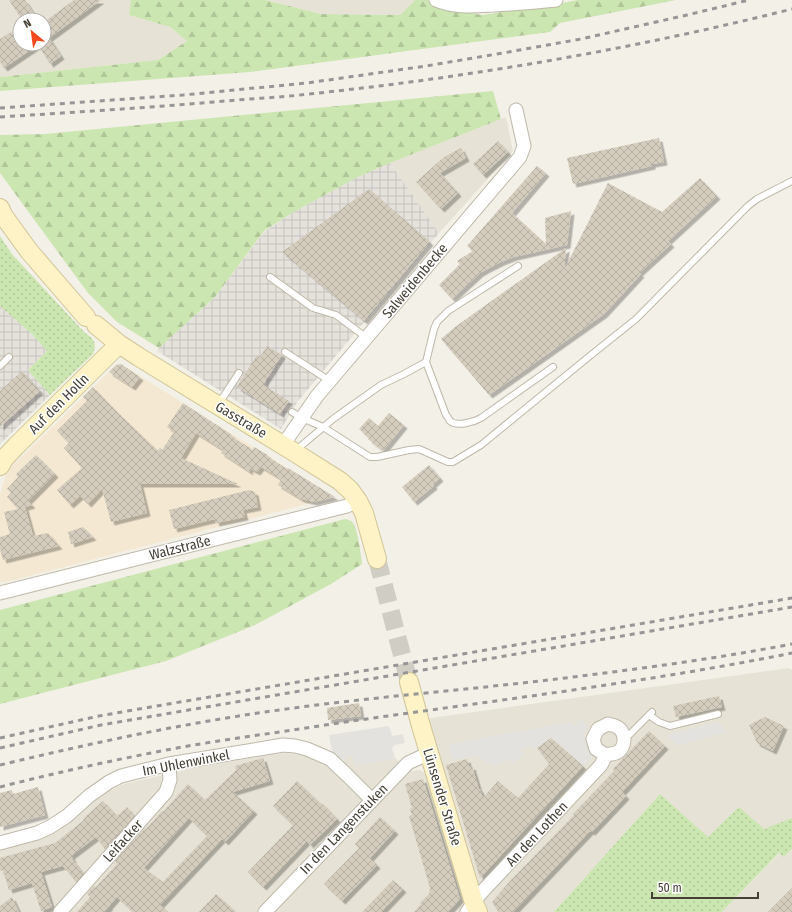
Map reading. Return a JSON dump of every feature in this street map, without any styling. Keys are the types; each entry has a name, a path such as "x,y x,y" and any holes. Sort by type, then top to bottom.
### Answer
{"street":[{"path":"436,0 450,5 467,6 506,5 556,0"},
{"name":"Salweidenbecke","path":"288,449 297,415 330,381 520,157 524,146 516,110"},
{"name":"Gasstraße","path":"0,208 3,215 29,251 91,321 119,344 340,481 350,490 358,501"},
{"name":"Auf den Holln","path":"0,466 4,459 16,446 119,344"},
{"path":"358,501 364,513 376,559"},
{"name":"Walzstraße","path":"0,593 340,508 358,501"},
{"name":"Lünsender Straße","path":"409,682 473,909"},
{"path":"606,755 596,749 593,739 598,729 608,724 618,727 625,739"},
{"name":"An den Lothen","path":"473,909 480,894 601,765 606,755 617,753 624,745 625,739"},
{"name":"Im Uhlenwinkel","path":"0,843 37,833 50,827 67,816 89,796 109,782 121,776 169,764 283,745 307,749 330,760 372,800"},
{"name":"In den Langenstuken","path":"265,912 408,763 429,752"},
{"name":"Leifacker","path":"60,912 166,792 170,780 169,764"}],"lane":[{"path":"297,415 323,427 370,457 419,449 448,462 453,462 481,445 636,319 748,206 757,199 792,181"},
{"path":"518,266 448,311 437,322 426,362 446,415 449,420 457,423 473,422 482,418 553,367"},
{"path":"270,277 313,308 336,315 367,338"},
{"path":"285,352 330,381"},
{"path":"0,366 9,358"},
{"path":"288,449 323,427 381,385 426,362"},
{"path":"218,406 239,373"},
{"path":"625,739 650,713 659,722 670,726 718,714"}],"shaded area":[{"path":"0,0 131,0 129,15 170,27 187,41 158,60 0,77"},
{"path":"265,0 415,0 400,15 321,14"},
{"path":"506,117 513,151 439,233 390,163"},
{"path":"390,163 439,233 298,401 281,429 157,351 215,297 264,232 292,213 356,178"},
{"path":"0,306 32,334 47,351 28,370 50,395 0,444"},
{"path":"121,364 328,493 327,499 6,582 0,582 0,494 8,470 116,365"},
{"path":"789,668 792,670 792,818 764,830 739,807 708,838 660,794 554,912 486,912 429,724 431,718"},
{"path":"581,719 589,727 583,734 589,740 593,756 584,766 551,737 534,749 530,745 521,750 524,756 513,763 509,760 494,766 475,756 452,760 449,744 570,722 575,726"},
{"path":"718,722 727,732 677,746 667,735"},
{"path":"389,726 392,736 403,734 405,743 395,745 392,748 395,758 355,766 353,756 347,756 345,761 332,752 329,735"},
{"path":"332,752 344,761 347,756 353,756 355,766 395,758 410,771 419,770 424,772 429,777 471,912 0,912 0,849 74,817 107,792 124,784 206,765 284,753 311,756 321,763"},
{"path":"792,849 792,912 722,912 780,853 784,857"}],"green space":[{"path":"131,0 265,0 321,14 400,15 415,0 427,0 442,7 482,15 578,0 676,0 560,23 550,32 250,72 0,91 0,77 158,60 187,41 170,27 129,15"},
{"path":"493,91 501,119 356,178 292,213 264,231 215,297 159,348 117,322 88,293 0,173 0,135 45,134"},
{"path":"0,236 12,254 85,333 91,337 95,344 93,354 50,395 28,370 47,351 32,334 0,306"},
{"path":"345,519 350,520 355,526 362,564 331,584 255,625 166,661 0,704 0,610"},
{"path":"660,794 708,837 739,807 764,829 792,818 792,849 784,857 779,853 722,912 554,912"}],"building":[{"path":"9,0 25,0 33,12 17,12"},
{"path":"74,0 101,0 52,36 52,16"},
{"path":"11,32 12,52 28,52 4,68 0,62 0,39"},
{"path":"52,42 61,56 50,64 42,52 52,52"},
{"path":"659,138 664,162 573,184 567,158"},
{"path":"498,141 508,152 483,175 473,164"},
{"path":"461,148 466,158 440,173 458,193 441,209 416,182 444,157"},
{"path":"537,166 546,173 512,213 546,244 545,218 571,211 567,245 514,257 501,262 480,273 452,299 439,285 460,264 457,261 473,251 467,246"},
{"path":"700,178 717,196 668,241 671,244 639,273 641,274 604,314 489,395 441,339 455,327 566,248 564,270 608,183 662,212"},
{"path":"369,189 430,242 364,321 282,252"},
{"path":"267,346 282,355 263,385 289,401 280,414 237,387 257,355 260,357"},
{"path":"121,364 140,377 132,387 109,372 116,365"},
{"path":"22,371 40,391 0,427 0,391"},
{"path":"93,387 158,451 160,448 162,450 174,432 167,427 183,403 253,450 254,447 287,469 288,468 335,497 314,502 301,499 278,485 281,479 261,467 257,472 249,468 250,472 221,453 223,450 196,433 181,458 238,484 140,484 147,513 111,522 102,489 88,504 80,496 70,505 57,490 82,468 64,448 69,443 57,431 87,401 83,397"},
{"path":"389,413 404,425 383,451 368,439 369,438 359,429 369,418 378,426"},
{"path":"36,455 55,474 28,501 32,505 25,507 33,536 48,533 59,546 3,560 0,549 0,537 10,534 4,512 18,509 7,497 11,493 7,489 18,477 16,474"},
{"path":"429,465 440,478 433,484 434,486 414,502 402,487"},
{"path":"249,490 255,492 258,507 243,510 245,517 216,523 215,519 174,529 169,510"},
{"path":"83,527 93,537 71,544 68,532"},
{"path":"719,696 722,707 676,717 673,706"},
{"path":"359,703 361,716 328,720 327,708"},
{"path":"765,717 784,726 773,751 757,743 749,725"},
{"path":"649,731 665,746 622,792 626,796 592,832 590,831 513,912 498,912 492,902 510,881 574,815 573,814 614,771 613,769"},
{"path":"551,738 583,766 480,878 446,765 467,759 469,767 472,766 483,798 498,781 518,798 549,764 537,748"},
{"path":"263,758 270,781 233,792 254,811 225,842 222,839 160,905 168,912 133,912 117,897 104,912 77,912 90,897 87,894 94,886 95,888 117,864 115,861 188,784 205,800 236,770 235,766","holes":["189,818 207,836 163,882 144,868"]},
{"path":"423,779 460,899 448,912 414,912 429,894 430,888 409,816 412,815 410,809 412,808 405,784"},
{"path":"297,781 321,804 322,803 337,819 310,845 307,841 263,887 248,872 293,825 273,806"},
{"path":"38,787 45,815 0,827 0,793 12,790 13,794"},
{"path":"103,801 117,816 127,807 134,816 105,849 96,837 71,856 83,873 76,882 63,866 41,872 52,907 41,911 32,883 9,890 3,870 0,871 0,858 55,843 84,820 83,819"},
{"path":"380,817 395,831 370,858 377,865 342,901 324,884 359,848 355,844"},
{"path":"393,880 403,889 381,912 362,912"},
{"path":"792,888 792,912 768,912"},
{"path":"216,894 236,912 199,912"},
{"path":"12,897 19,912 0,912 0,906"}],"tunnel":[{"path":"377,559 409,682"}],"railway":[{"path":"0,108 183,95 307,83 426,66 581,39 749,0"},
{"path":"0,117 291,96 431,79 612,49 672,37 792,9"},
{"path":"0,738 99,716 792,598"},
{"path":"0,748 101,725 792,607"},
{"path":"0,765 132,736 265,712 342,702 600,674 792,644"},
{"path":"0,787 88,766 195,745 618,683 792,653"}]}
